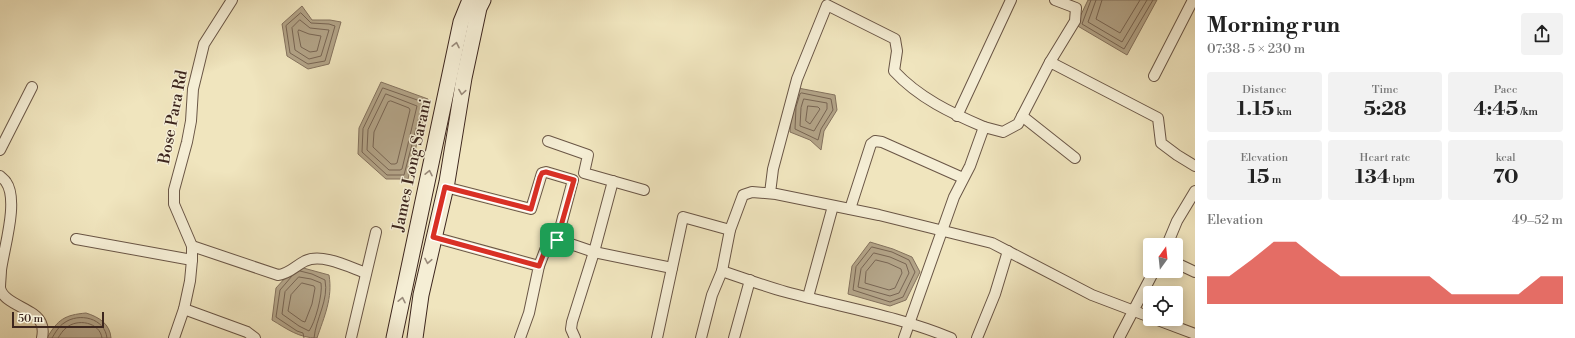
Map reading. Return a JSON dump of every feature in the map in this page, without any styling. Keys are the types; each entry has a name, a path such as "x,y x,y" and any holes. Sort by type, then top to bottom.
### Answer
{"main road":[{"name":"James Long Sarani","path":"394,338 461,22 470,0"},
{"path":"414,338 418,326 421,295 445,187 464,78 479,8 483,0"}],"street":[{"name":"Bose Para Rd","path":"174,338 184,309 190,281 192,246 174,204 174,190 187,142 191,121 193,90 204,44 232,0"},
{"path":"957,116 1011,0"},
{"path":"770,193 775,162 797,79 827,3 895,39 897,51 894,71 906,83 932,102 957,116 984,127 1003,132 1018,124 1050,62 1076,21 1076,8 1055,0"},
{"path":"1154,76 1193,0"},
{"path":"1050,62 1158,118 1161,143 1195,166"},
{"path":"0,150 32,87"},
{"path":"1022,116 1074,158"},
{"path":"904,338 941,231 954,197 970,166 984,127"},
{"path":"548,141 588,155 584,174 644,190"},
{"path":"850,209 871,144 875,141 882,142 964,178"},
{"path":"445,187 531,209 542,173 546,172 574,180 557,240"},
{"path":"0,176 7,183 11,199 11,218 3,258 0,290 8,298 36,316 41,322 42,338"},
{"path":"575,338 571,329 572,322 594,252 613,181"},
{"path":"1170,238 1177,221 1195,191"},
{"path":"701,338 712,295 722,271 730,230 743,195 752,192 770,193 879,215 992,243 1092,295 1143,314"},
{"path":"808,297 833,206"},
{"path":"656,338 684,217 730,230"},
{"path":"351,338 376,232"},
{"path":"433,237 539,266"},
{"path":"520,338 530,313 539,266 549,240 553,238 594,252 672,268"},
{"path":"76,239 192,260"},
{"path":"192,246 278,275 285,274 305,261 314,258 325,259 366,273"},
{"path":"977,338 995,294 1008,251"},
{"path":"1183,267 1195,272"},
{"path":"722,271 785,292 862,310 909,323 951,338"},
{"path":"1119,338 1150,278"},
{"path":"734,338 750,280"},
{"path":"184,309 247,332 255,338"},
{"path":"1174,326 1195,334"}],"water":[{"path":"1088,0 1157,0 1127,55 1076,25"},
{"path":"302,6 312,20 330,20 341,22 329,64 308,69 287,56 282,24"},
{"path":"381,82 428,99 408,179 386,179 358,154 359,128"},
{"path":"798,88 835,95 837,110 824,131 821,150 810,140 790,132 792,106"},
{"path":"870,242 912,257 920,272 906,300 890,306 848,294 852,266"},
{"path":"296,266 329,275 329,300 317,338 299,335 272,320 276,288"},
{"path":"86,313 99,319 106,325 111,338 47,338 55,326 63,319 73,315"}],"route":[{"path":"546,172 574,180 557,240 550,238 539,266 433,237 445,187 531,209 540,177 542,173 546,172"}]}
